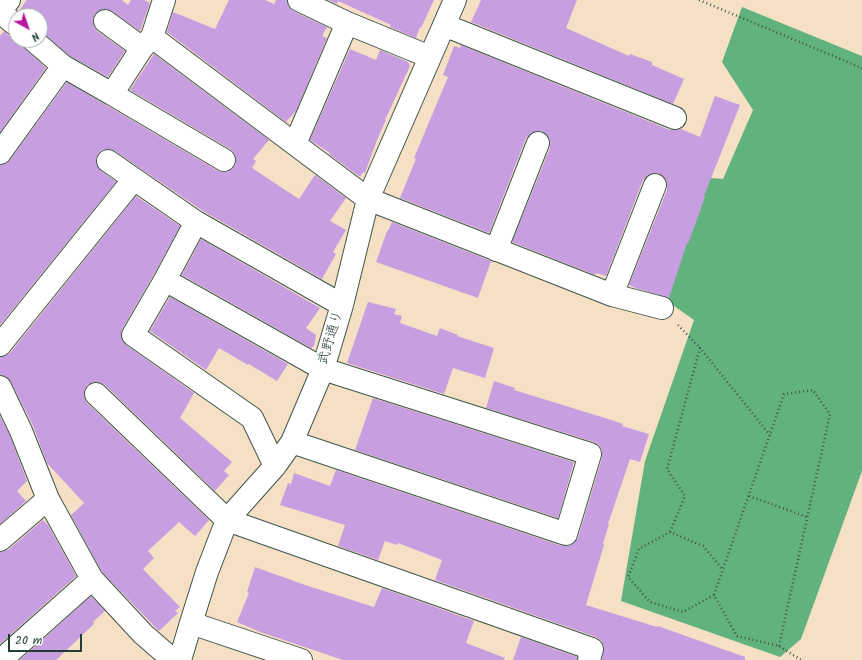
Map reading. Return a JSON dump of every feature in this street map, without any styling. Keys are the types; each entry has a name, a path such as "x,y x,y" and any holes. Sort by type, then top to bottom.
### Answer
{"street":[{"path":"8,18 0,12 9,0"},
{"path":"112,94 147,42 164,0"},
{"path":"299,0 430,57"},
{"name":"武野通り","path":"180,660 207,572 227,520 275,466 292,442 323,369 342,305 368,199 455,0"},
{"path":"105,21 147,42 295,144 368,199 612,295 662,308"},
{"path":"295,144 347,22"},
{"path":"444,25 675,118"},
{"path":"42,48 63,66 224,160"},
{"path":"0,153 63,66"},
{"path":"496,250 538,143"},
{"path":"108,161 196,222 342,305"},
{"path":"0,345 134,179"},
{"path":"612,295 655,185"},
{"path":"196,222 133,335 252,418 275,466"},
{"path":"165,280 323,369 590,454 566,534 292,442"},
{"path":"0,387 48,499 92,579 144,634 173,660"},
{"path":"96,394 227,520 592,649 589,660"},
{"path":"0,540 48,499"},
{"path":"1,660 92,579"},
{"path":"191,623 301,660"}],"path":[{"path":"699,0 862,68"},
{"path":"662,308 700,348 770,435"},
{"path":"700,348 667,469 685,496 670,532 639,549 628,577 650,602 683,612 714,595 784,394 813,390 830,414 779,646"},
{"path":"749,496 807,517"},
{"path":"670,532 703,546 723,570"},
{"path":"714,595 737,636 779,646 801,660"}],"green space":[{"path":"742,7 862,56 862,471 801,639 780,657 621,601 645,461 694,320 647,287 700,177 723,179 753,110 722,62"}],"building":[{"path":"27,0 122,0 128,5 131,0 144,0 150,3 140,31 107,9 100,10 95,14 93,20 97,31 125,51 108,77 70,56 48,37 48,8 21,8"},
{"path":"229,0 265,0 274,4 276,0 287,0 289,7 293,11 327,27 322,36 327,38 296,111 286,122 167,32 173,12 215,29"},
{"path":"328,0 434,0 416,38 390,27 391,25 338,1 337,4"},
{"path":"481,0 577,0 566,28 629,56 630,54 652,62 652,65 684,79 673,104 471,22"},
{"path":"4,31 8,35 8,48 24,48 46,68 0,132 0,36"},
{"path":"461,45 670,130 681,129 700,137 715,96 740,105 704,196 705,197 688,244 687,243 669,298 629,285 667,190 665,178 659,173 648,175 643,180 606,276 596,273 595,275 512,242 550,148 548,136 542,131 531,133 526,138 489,233 400,198 416,159 414,158 448,77 443,75 454,46 460,48"},
{"path":"350,49 376,60 380,50 408,62 410,66 385,120 365,173 363,172 360,177 329,154 330,153 310,140"},
{"path":"154,54 269,140 253,159 256,161 252,168 299,199 315,175 346,198 330,221 346,230 333,252 336,254 322,279 203,211 115,151 109,149 102,150 98,154 96,160 97,166 101,171 116,182 0,325 0,165 5,164 10,160 67,82 218,171 230,171 235,166 235,154 230,149 130,90"},
{"path":"136,196 180,226 122,329 122,340 126,345 194,393 180,418 232,462 224,471 229,475 215,491 105,385 99,382 93,382 87,385 84,391 84,397 87,403 209,520 195,536 179,522 148,551 154,558 143,569 180,607 175,611 178,613 159,631 102,572 71,515 84,503 47,463 33,426 11,382 7,377 0,375 0,357 10,353"},
{"path":"392,222 491,261 478,298 376,262 387,231"},
{"path":"201,239 320,308 306,328 316,335 314,346 311,348 182,275"},
{"path":"170,297 288,364 277,381 219,348 206,370 150,331"},
{"path":"368,302 396,309 394,314 402,316 400,323 437,336 440,328 458,335 457,336 494,348 485,378 453,368 444,394 347,363"},
{"path":"494,381 515,388 514,390 605,418 623,424 622,426 649,434 640,462 630,459 608,524 604,545 586,605 657,627 658,626 745,657 745,660 602,660 604,646 601,640 596,637 435,580 442,560 398,543 397,545 385,541 378,560 338,546 345,525 280,505 288,483 291,484 294,473 330,486 336,470 562,546 568,546 574,543 578,538 602,458 602,451 599,445 594,442 486,408"},
{"path":"373,398 574,462 558,518 355,450"},
{"path":"0,416 10,436 27,481 17,491 26,501 0,524"},
{"path":"43,520 48,525 76,576 0,644 0,552 8,550"},
{"path":"255,567 374,607 382,588 474,621 466,643 505,658 504,660 343,660 260,632 237,622 249,593 247,592"},
{"path":"91,596 105,611 93,622 94,624 56,660 20,660"},
{"path":"521,637 577,657 577,660 513,660"}]}
